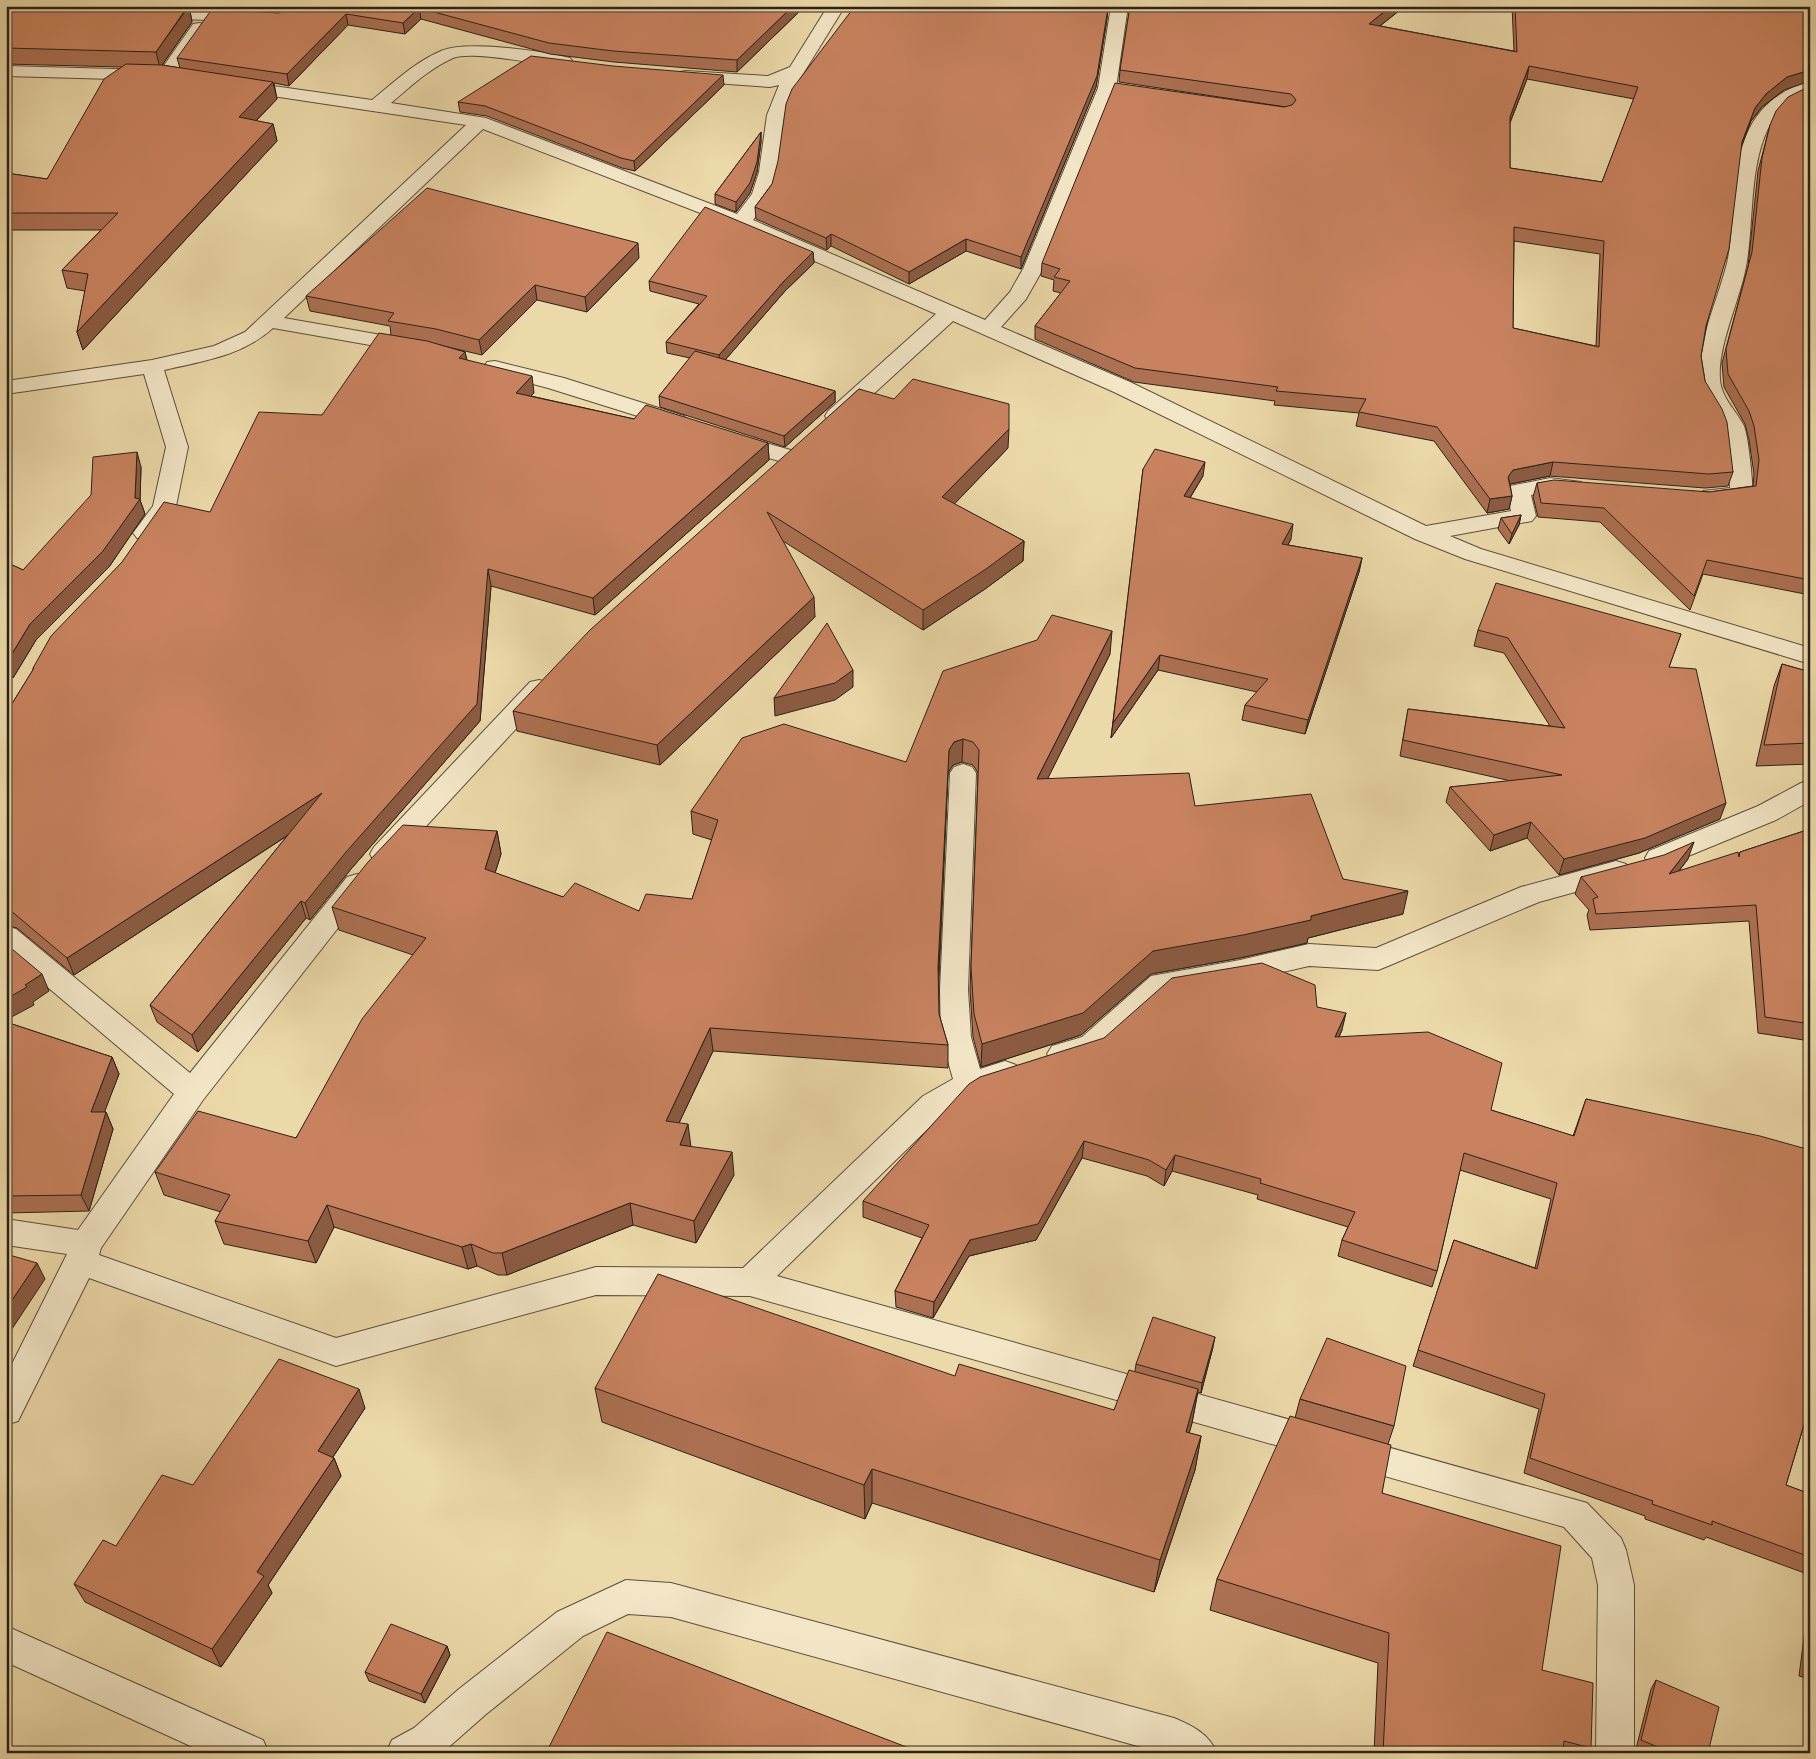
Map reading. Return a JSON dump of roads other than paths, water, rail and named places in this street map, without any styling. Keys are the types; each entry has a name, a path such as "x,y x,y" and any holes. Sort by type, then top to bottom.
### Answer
{"street":[{"path":"741,222 761,196 768,172 776,115 789,82 837,6"},
{"path":"988,329 1019,296 1034,269 1107,88 1120,6"},
{"path":"141,14 212,11"},
{"path":"166,75 212,11"},
{"path":"376,106 426,67 450,53 473,52 577,64"},
{"path":"670,74 770,82 797,70"},
{"path":"6,71 166,75 186,78"},
{"path":"224,83 480,122 741,222 1122,387 1423,534 1473,554 1810,656"},
{"path":"1686,495 1705,497 1742,494 1734,427 1714,398 1709,380 1710,360 1737,262 1749,157 1761,124 1772,108 1789,96 1810,87"},
{"path":"1107,88 1127,90"},
{"path":"6,388 152,366 221,351 252,336 480,122"},
{"path":"768,476 950,313"},
{"path":"268,320 431,350"},
{"path":"476,362 556,382 704,431 805,444"},
{"path":"133,550 164,506 177,447 152,366"},
{"path":"1423,534 1524,516 1518,491 1550,486 1599,489"},
{"path":"6,1410 83,1253 192,1092 362,877 556,670"},
{"path":"963,773 956,888 954,990 956,1037 969,1084"},
{"path":"750,1282 934,1104 969,1084 1092,1045 1160,984 1240,971 1309,955 1378,959 1531,894 1648,863 1767,812 1810,790"},
{"path":"6,936 192,1092"},
{"path":"6,1232 83,1253 336,1352 596,1281 750,1282 1575,1514 1608,1550 1616,1585 1615,1753"},
{"path":"405,1753 427,1741 472,1702 570,1624 626,1597 671,1600 1174,1737 1198,1753"},
{"path":"6,1644 250,1753"}]}
